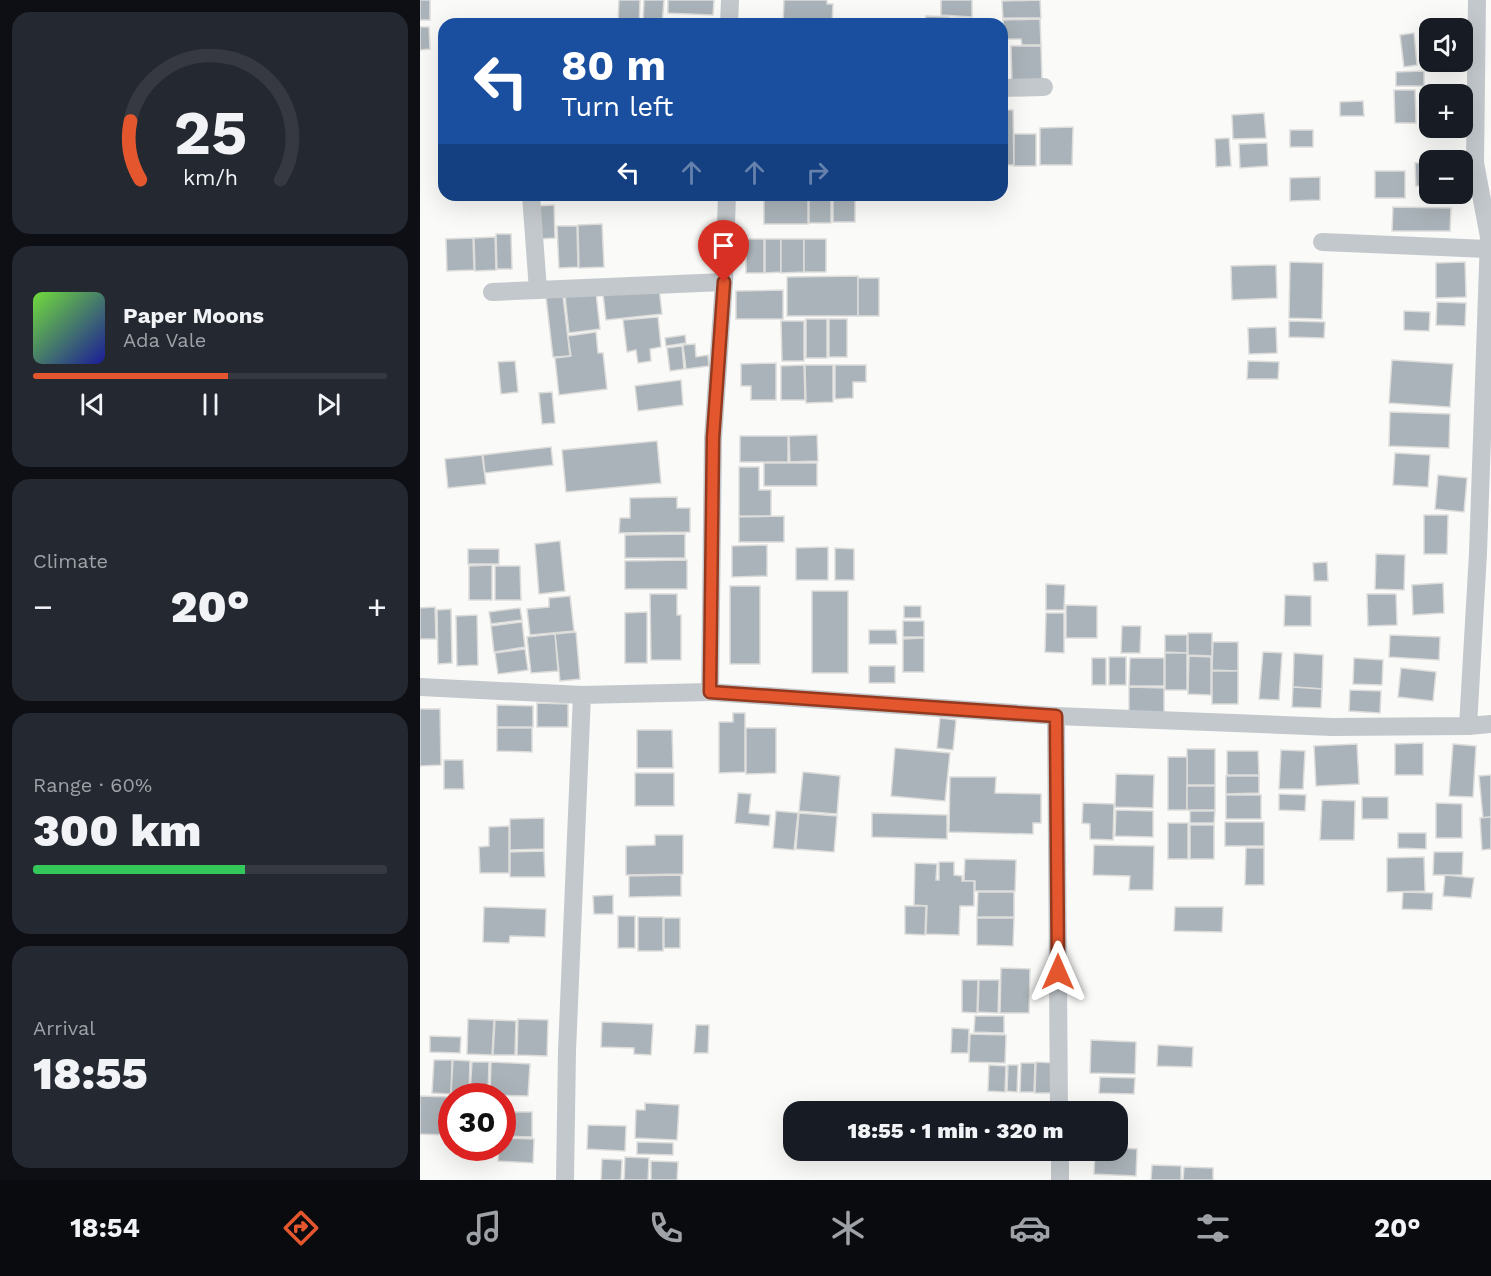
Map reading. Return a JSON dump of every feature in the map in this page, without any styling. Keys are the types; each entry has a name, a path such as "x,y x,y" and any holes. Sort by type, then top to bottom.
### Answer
{"street":[{"path":"729,18 730,0"},
{"path":"1468,726 1478,553 1489,237 1483,164 1477,0"},
{"path":"1008,88 1044,87"},
{"path":"531,201 538,290"},
{"path":"710,692 713,438 724,282 727,201"},
{"path":"1322,243 1488,249"},
{"path":"492,292 724,282"},
{"path":"420,687 582,695 710,692 1056,716 1332,727 1491,724"},
{"path":"565,1180 567,1051 582,695"},
{"path":"1056,716 1059,1101"},
{"path":"1060,1161 1060,1180"}],"building":[{"path":"420,0 430,0 430,20 420,20"},
{"path":"619,0 640,0 639,18 618,18"},
{"path":"644,0 664,0 662,18 643,18"},
{"path":"668,0 714,0 713,15 668,13"},
{"path":"784,0 827,0 827,4 833,4 832,18 783,18"},
{"path":"941,0 972,0 972,17 941,15"},
{"path":"1040,0 1041,18 1003,18 1002,1"},
{"path":"926,16 949,17 949,18 926,18"},
{"path":"1040,19 1041,45 1022,45 1021,39 1008,39 1008,20"},
{"path":"420,27 429,27 430,49 420,50"},
{"path":"1414,33 1417,65 1404,67 1400,35"},
{"path":"1011,46 1041,46 1042,81 1012,82"},
{"path":"1396,72 1424,72 1424,84 1396,86"},
{"path":"1394,90 1415,90 1416,123 1395,123"},
{"path":"1363,101 1364,116 1340,116 1340,102"},
{"path":"1008,110 1013,110 1014,165 1008,165"},
{"path":"1264,113 1266,138 1233,139 1232,115"},
{"path":"1073,127 1072,165 1040,165 1040,128"},
{"path":"1290,130 1313,130 1313,147 1290,147"},
{"path":"1014,134 1036,134 1036,166 1014,166"},
{"path":"1229,138 1231,166 1216,167 1215,139"},
{"path":"1267,143 1268,166 1240,168 1239,144"},
{"path":"1415,163 1419,163 1419,186 1416,186"},
{"path":"1375,171 1405,171 1405,198 1375,198"},
{"path":"1320,177 1320,200 1290,201 1290,178"},
{"path":"764,201 808,201 808,224 764,224"},
{"path":"809,201 831,201 831,223 809,223"},
{"path":"833,201 855,201 855,222 833,222"},
{"path":"554,205 555,238 539,239 538,206"},
{"path":"1393,207 1451,208 1450,231 1392,231"},
{"path":"602,224 604,267 579,268 578,225"},
{"path":"557,226 577,226 578,267 559,268"},
{"path":"496,234 511,234 512,269 497,269"},
{"path":"495,237 496,270 475,271 474,238"},
{"path":"473,238 474,270 447,271 446,239"},
{"path":"746,239 764,239 764,273 746,273"},
{"path":"765,239 781,239 781,272 765,273"},
{"path":"781,239 804,239 804,272 781,273"},
{"path":"804,239 826,239 826,272 804,272"},
{"path":"1290,262 1323,263 1322,319 1289,318"},
{"path":"1465,262 1466,297 1436,298 1436,263"},
{"path":"1276,265 1277,298 1232,300 1231,266"},
{"path":"858,276 858,316 787,316 787,277"},
{"path":"858,278 879,278 879,316 858,316"},
{"path":"659,288 662,314 606,320 603,294"},
{"path":"783,290 783,319 736,319 736,291"},
{"path":"596,293 600,329 569,333 565,296"},
{"path":"563,296 570,356 553,357 546,297"},
{"path":"1437,302 1466,303 1465,326 1436,325"},
{"path":"1404,311 1430,312 1429,331 1404,330"},
{"path":"658,317 661,347 650,349 651,361 638,363 636,350 627,352 623,320"},
{"path":"806,319 827,319 827,358 806,358"},
{"path":"829,319 847,319 847,357 829,357"},
{"path":"781,321 804,321 804,361 782,361"},
{"path":"1289,321 1325,322 1324,338 1289,337"},
{"path":"1276,327 1277,353 1249,354 1248,328"},
{"path":"596,332 598,353 603,353 607,389 559,395 555,358 571,356 568,336"},
{"path":"685,335 686,343 666,346 665,338"},
{"path":"695,344 696,357 708,355 709,366 686,369 683,345"},
{"path":"682,346 684,369 670,371 667,348"},
{"path":"1392,360 1453,364 1450,407 1389,403"},
{"path":"515,361 518,392 501,394 498,362"},
{"path":"1248,361 1279,362 1278,379 1247,379"},
{"path":"776,363 776,400 751,400 751,386 741,386 741,364"},
{"path":"804,365 805,400 781,400 781,366"},
{"path":"805,365 833,365 833,402 806,403"},
{"path":"835,365 866,365 866,382 853,382 853,398 835,399"},
{"path":"681,380 683,405 638,411 635,386"},
{"path":"552,392 555,423 542,424 539,393"},
{"path":"1390,412 1450,414 1449,448 1389,446"},
{"path":"817,435 818,461 790,462 789,436"},
{"path":"740,436 788,436 788,462 740,462"},
{"path":"657,441 661,483 566,492 562,450"},
{"path":"551,447 553,465 485,473 483,455"},
{"path":"1395,453 1430,455 1428,487 1393,485"},
{"path":"482,455 486,484 448,488 445,459"},
{"path":"764,463 817,463 817,486 764,486"},
{"path":"739,467 759,467 759,490 771,490 771,516 739,516"},
{"path":"1438,475 1467,478 1464,512 1435,509"},
{"path":"677,497 677,508 690,508 690,532 619,533 620,518 630,518 630,498"},
{"path":"1424,515 1448,515 1447,554 1424,554"},
{"path":"784,516 784,542 739,542 739,517"},
{"path":"685,534 685,558 625,558 625,535"},
{"path":"560,541 565,591 539,594 535,544"},
{"path":"767,545 767,576 732,577 732,546"},
{"path":"828,547 828,580 796,580 796,548"},
{"path":"835,548 854,549 854,580 835,580"},
{"path":"468,549 499,549 499,564 468,564"},
{"path":"1376,554 1405,555 1404,590 1375,589"},
{"path":"687,560 687,589 625,589 625,561"},
{"path":"1327,562 1328,581 1314,581 1313,563"},
{"path":"492,565 492,600 469,600 469,566"},
{"path":"495,566 520,566 521,600 495,600"},
{"path":"1443,583 1444,613 1413,615 1412,585"},
{"path":"1046,584 1065,585 1064,610 1046,610"},
{"path":"730,586 760,586 760,664 730,664"},
{"path":"812,591 848,591 848,673 812,673"},
{"path":"650,594 677,594 677,615 681,615 681,660 651,660"},
{"path":"1367,594 1396,594 1397,625 1368,626"},
{"path":"1285,595 1311,596 1311,626 1284,626"},
{"path":"570,596 574,631 530,635 527,609 549,607 549,598"},
{"path":"1066,605 1097,606 1097,638 1066,638"},
{"path":"904,606 921,606 921,618 904,618"},
{"path":"435,607 436,639 420,639 420,608"},
{"path":"520,608 522,620 491,624 489,612"},
{"path":"451,609 452,663 438,664 437,610"},
{"path":"647,612 647,663 625,663 625,613"},
{"path":"1046,613 1064,613 1064,653 1045,652"},
{"path":"477,615 478,665 457,666 456,616"},
{"path":"903,621 924,621 924,637 903,637"},
{"path":"522,622 525,647 494,652 491,626"},
{"path":"1122,626 1141,626 1140,653 1121,653"},
{"path":"869,630 896,630 897,644 869,644"},
{"path":"576,632 580,679 560,681 555,634"},
{"path":"1188,633 1212,633 1212,656 1188,655"},
{"path":"555,634 558,671 531,673 527,637"},
{"path":"1165,635 1187,635 1187,653 1165,652"},
{"path":"1390,635 1440,637 1439,660 1389,657"},
{"path":"924,638 924,672 903,672 903,639"},
{"path":"1213,642 1238,642 1238,671 1212,670"},
{"path":"525,649 528,670 498,674 495,653"},
{"path":"1263,652 1282,653 1279,700 1259,699"},
{"path":"1165,653 1187,653 1187,690 1165,690"},
{"path":"1294,653 1323,655 1322,689 1293,687"},
{"path":"1189,656 1211,657 1211,695 1188,694"},
{"path":"1109,657 1126,657 1126,685 1109,685"},
{"path":"1092,658 1106,658 1106,685 1092,685"},
{"path":"1130,658 1164,658 1164,686 1129,686"},
{"path":"1354,658 1383,660 1382,685 1353,684"},
{"path":"869,666 895,666 895,683 869,683"},
{"path":"1401,668 1436,672 1433,701 1398,697"},
{"path":"1212,671 1238,671 1238,704 1212,704"},
{"path":"1129,687 1164,688 1164,714 1129,714"},
{"path":"1293,687 1322,689 1321,708 1292,707"},
{"path":"1350,690 1381,691 1380,713 1349,711"},
{"path":"537,703 568,704 568,727 537,727"},
{"path":"497,705 533,706 533,727 497,727"},
{"path":"420,709 440,709 441,765 420,766"},
{"path":"733,713 745,713 745,772 719,773 719,722 733,722"},
{"path":"940,718 956,720 953,750 937,748"},
{"path":"497,728 532,728 532,752 497,751"},
{"path":"746,728 776,728 776,773 746,774"},
{"path":"637,730 672,730 673,768 637,768"},
{"path":"1423,743 1423,775 1395,775 1395,744"},
{"path":"1357,744 1359,784 1316,786 1314,746"},
{"path":"1453,744 1476,746 1473,797 1449,796"},
{"path":"895,748 950,753 945,801 891,796"},
{"path":"1187,749 1215,749 1215,785 1187,785"},
{"path":"1281,750 1305,751 1303,789 1279,789"},
{"path":"1227,751 1258,751 1259,775 1227,775"},
{"path":"1168,757 1187,757 1187,810 1168,810"},
{"path":"444,760 463,760 464,789 444,789"},
{"path":"803,772 840,776 837,814 799,811"},
{"path":"635,773 674,773 674,806 635,806"},
{"path":"1116,774 1154,775 1153,808 1115,807"},
{"path":"1491,775 1491,817 1483,818 1479,776"},
{"path":"1226,776 1259,776 1259,793 1226,794"},
{"path":"950,777 996,777 995,793 1041,794 1041,823 1033,823 1033,834 949,832"},
{"path":"1187,786 1215,786 1215,810 1187,810"},
{"path":"738,793 751,794 749,813 770,815 769,826 735,823"},
{"path":"1279,794 1306,795 1305,811 1279,810"},
{"path":"1226,795 1261,795 1261,819 1226,819"},
{"path":"1362,797 1388,797 1388,819 1362,819"},
{"path":"1322,800 1355,801 1354,840 1320,840"},
{"path":"1083,803 1114,804 1113,840 1090,839 1090,824 1082,823"},
{"path":"1436,803 1462,804 1462,838 1436,838"},
{"path":"1116,810 1153,811 1153,837 1115,836"},
{"path":"776,811 798,813 794,850 773,848"},
{"path":"1190,811 1215,811 1214,823 1190,823"},
{"path":"799,813 837,816 834,852 796,849"},
{"path":"872,813 947,815 947,839 872,837"},
{"path":"1491,817 1491,849 1482,850 1480,818"},
{"path":"544,818 544,849 510,850 510,819"},
{"path":"1225,822 1264,822 1264,846 1225,846"},
{"path":"1168,823 1188,823 1188,859 1168,859"},
{"path":"1190,825 1214,825 1214,859 1190,859"},
{"path":"509,826 509,873 480,873 479,847 489,846 489,827"},
{"path":"1398,833 1426,833 1426,849 1398,848"},
{"path":"655,835 683,835 683,874 626,875 626,846 655,845"},
{"path":"1094,845 1154,846 1153,890 1129,890 1130,876 1093,875"},
{"path":"1246,848 1264,848 1264,885 1245,885"},
{"path":"544,851 545,877 510,877 510,852"},
{"path":"1434,852 1463,852 1462,875 1433,875"},
{"path":"1424,857 1425,891 1387,892 1387,858"},
{"path":"965,859 1016,860 1015,891 975,891 975,881 964,881"},
{"path":"939,862 954,862 954,875 962,876 962,881 974,881 974,906 960,906 959,935 926,934 927,906 914,905 915,863 937,864 936,880 939,880"},
{"path":"681,875 681,896 629,897 629,876"},
{"path":"1445,875 1474,878 1471,898 1443,896"},
{"path":"978,892 1014,892 1014,917 977,917"},
{"path":"1403,892 1433,893 1432,910 1402,909"},
{"path":"613,895 613,914 594,914 593,896"},
{"path":"905,906 926,906 925,935 905,934"},
{"path":"484,907 546,909 545,937 510,936 509,943 483,942"},
{"path":"1175,907 1223,907 1222,932 1174,931"},
{"path":"618,916 635,916 635,948 618,948"},
{"path":"638,917 663,917 663,951 638,951"},
{"path":"664,918 680,918 680,948 664,948"},
{"path":"977,918 1014,918 1013,946 977,945"},
{"path":"1001,968 1030,969 1029,1013 1000,1013"},
{"path":"962,980 978,980 977,1013 962,1012"},
{"path":"979,980 999,980 998,1013 978,1012"},
{"path":"975,1016 1004,1016 1004,1033 974,1032"},
{"path":"468,1019 494,1020 492,1055 467,1054"},
{"path":"518,1019 548,1020 547,1056 517,1055"},
{"path":"495,1020 516,1021 515,1055 493,1055"},
{"path":"602,1022 653,1024 651,1055 634,1054 634,1048 601,1047"},
{"path":"696,1025 709,1025 708,1053 694,1053"},
{"path":"952,1028 969,1029 968,1053 951,1053"},
{"path":"970,1034 1006,1035 1005,1063 969,1062"},
{"path":"430,1036 461,1037 460,1053 430,1052"},
{"path":"1091,1040 1136,1042 1135,1074 1090,1073"},
{"path":"1158,1045 1193,1047 1192,1067 1157,1066"},
{"path":"434,1060 452,1060 451,1083 438,1083 438,1093 432,1093"},
{"path":"453,1060 470,1061 469,1083 452,1083"},
{"path":"472,1062 489,1062 488,1083 471,1083"},
{"path":"491,1062 530,1064 528,1096 516,1096 516,1083 490,1083"},
{"path":"1036,1062 1056,1063 1055,1093 1035,1093"},
{"path":"1021,1063 1035,1063 1034,1092 1020,1092"},
{"path":"989,1065 1006,1066 1005,1092 988,1091"},
{"path":"1008,1065 1018,1065 1017,1092 1007,1091"},
{"path":"1100,1077 1135,1078 1134,1094 1099,1093"},
{"path":"420,1096 438,1097 438,1135 420,1134"},
{"path":"645,1103 679,1105 677,1140 635,1138 636,1110 645,1110"},
{"path":"516,1112 532,1112 532,1137 516,1136"},
{"path":"588,1125 626,1126 625,1151 587,1149"},
{"path":"516,1138 534,1139 533,1163 498,1161 516,1161"},
{"path":"637,1142 673,1143 673,1155 637,1154"},
{"path":"1128,1149 1137,1149 1136,1176 1094,1174 1095,1161 1128,1161"},
{"path":"625,1157 649,1158 648,1180 624,1180"},
{"path":"602,1159 622,1160 621,1180 601,1180"},
{"path":"651,1161 678,1162 677,1180 651,1180"},
{"path":"1152,1165 1181,1166 1181,1180 1151,1180"},
{"path":"1184,1167 1213,1168 1213,1180 1183,1180"}],"route":[{"path":"724,282 713,438 710,692 1056,716 1058,972"}]}
